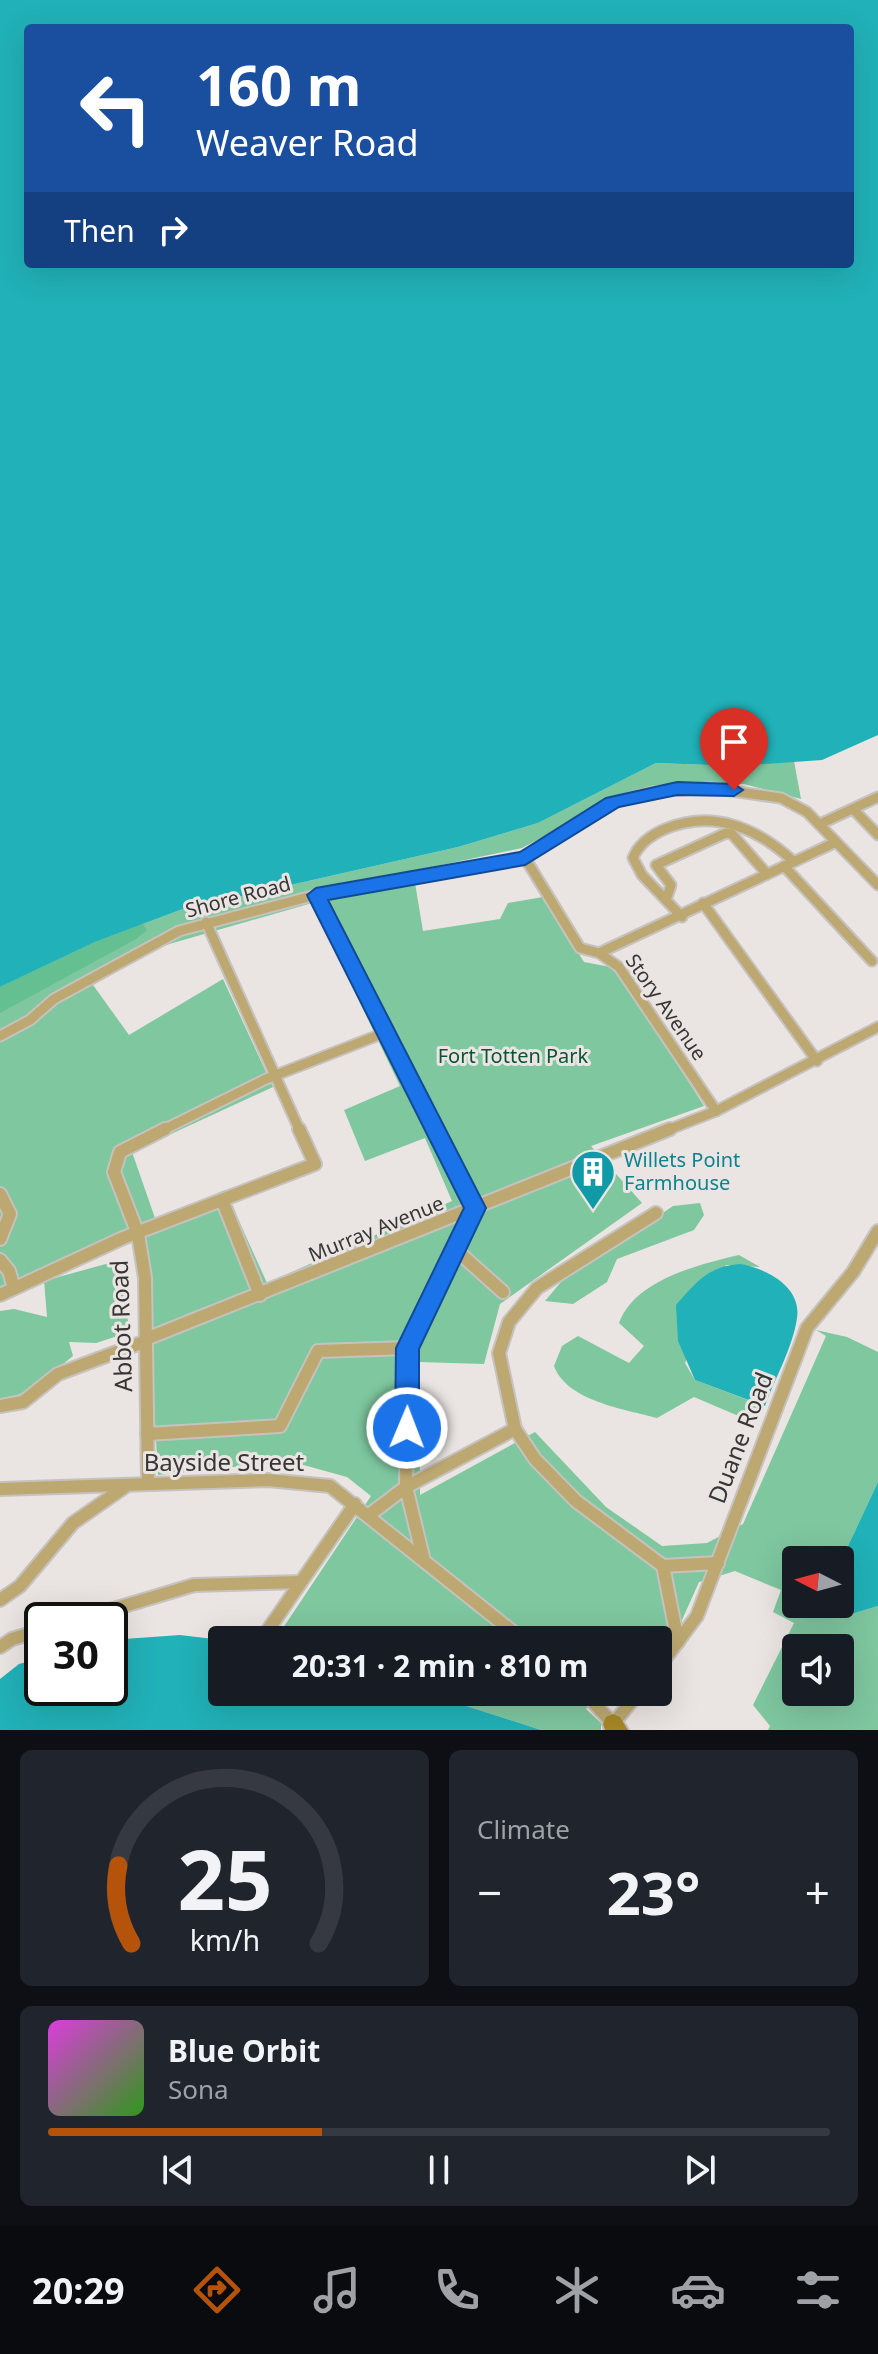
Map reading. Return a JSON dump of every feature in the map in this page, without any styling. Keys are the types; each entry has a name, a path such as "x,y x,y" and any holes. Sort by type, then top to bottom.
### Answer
{"street":[{"name":"Shore Road","path":"0,1036 30,1020 54,999 148,945 206,922 316,895 525,858 613,803 677,789 758,792 796,804 820,824 878,885"},
{"path":"820,824 878,797"},
{"path":"853,809 878,835"},
{"path":"682,917 667,897 644,879 633,858 643,842 679,824 706,820 739,825 770,839 872,961"},
{"path":"667,897 671,885 656,865 726,833 732,834 767,874"},
{"path":"599,953 682,917 703,903 836,842"},
{"name":"Story Avenue","path":"525,858 580,948 599,953 619,967 716,1111"},
{"path":"316,895 475,1208 408,1348 406,1487 423,1557"},
{"path":"703,903 817,1061"},
{"path":"0,1295 138,1234 315,1164 206,922"},
{"name":"Murray Avenue","path":"0,1406 23,1402 58,1374 716,1111 878,1027"},
{"path":"276,1075 384,1033"},
{"name":"Abbot Road","path":"148,1484 145,1278 138,1234 114,1172 120,1152 276,1075"},
{"path":"0,1194 10,1214 0,1239"},
{"path":"223,1202 260,1295"},
{"path":"656,1213 537,1288 509,1322 499,1353 515,1429 535,1459 576,1501 663,1566 718,1563"},
{"name":"Duane Road","path":"672,1650 697,1616 807,1328 853,1272 878,1231"},
{"path":"455,1249 503,1292"},
{"path":"0,1260 9,1271 14,1288"},
{"path":"147,1434 280,1426 318,1351 408,1348"},
{"path":"369,1515 406,1487 515,1429"},
{"name":"Bayside Street","path":"0,1489 268,1480 330,1486 506,1626"},
{"path":"3,1595 20,1586 66,1529 126,1486"},
{"path":"270,1626 355,1504"},
{"path":"663,1566 678,1642"},
{"path":"128,1605 194,1585 300,1582"},
{"path":"0,1647 24,1635"},
{"path":"596,1706 615,1727 629,1706"}],"green space":[{"name":"Fort Totten Park","path":"794,761 801,799 744,784 672,783 628,792 522,848 413,871 423,931 500,919 508,903 543,897 584,962 616,968 704,1106 591,1146 642,1203 500,1304 484,1364 419,1362 420,1495 535,1432 606,1507 662,1546 707,1543 743,1524 826,1336 816,1330 847,1337 878,1352 878,1482 848,1546 782,1546 782,1617 773,1612 781,1590 735,1571 699,1582 682,1620 672,1630 672,1626 284,1626 371,1496 347,1477 289,1461 158,1475 144,1223 0,1288 0,987 95,942 180,910 458,847 538,823 656,763 737,766","holes":["312,903 400,1086 344,1110 365,1161 425,1138 452,1201 267,1283 225,1190 156,1221 132,1152 273,1087 223,979 129,1035 93,985 159,947"]},
{"path":"143,924 147,930 136,939 0,1013 0,987 95,942"},
{"path":"700,1203 704,1215 694,1230 617,1259 607,1282 573,1304 545,1301 561,1282 673,1206"},
{"path":"739,1255 760,1267 726,1265 685,1363 695,1380 761,1405 748,1420 694,1397 657,1418 598,1402 571,1388 561,1378 554,1366 562,1346 578,1336 629,1363 644,1346 619,1323 627,1308 639,1296 669,1277"},
{"path":"113,1262 118,1265 130,1332 96,1343 69,1342 73,1356 29,1391 0,1401 0,1311 14,1309 47,1317 44,1281"},
{"name":"Fort Totten Park","path":"878,1606 878,1730 768,1730 770,1726 753,1705 782,1647 782,1706 854,1706 854,1634 788,1634 794,1623 784,1618 854,1618 854,1613"},
{"path":"466,1706 589,1706 586,1709 601,1723 601,1730 541,1730"}],"water":[{"path":"0,0 878,0 878,735 822,760 737,766 656,763 538,823 458,847 180,910 95,942 0,987"},
{"path":"740,1264 780,1280 794,1297 797,1307 792,1340 765,1406 695,1380 678,1341 676,1305 711,1272"},
{"path":"878,1482 878,1606 854,1613 854,1546 848,1546"},
{"path":"180,1635 208,1638 208,1706 466,1706 541,1730 0,1730 0,1679 24,1663 24,1706 128,1706 128,1639"}],"place":[{"name":"Willets Point Farmhouse","path":"593,1211"}],"route":[{"path":"407,1428 408,1348 475,1208 316,895 525,858 613,803 628,798 677,789 734,790"}]}
